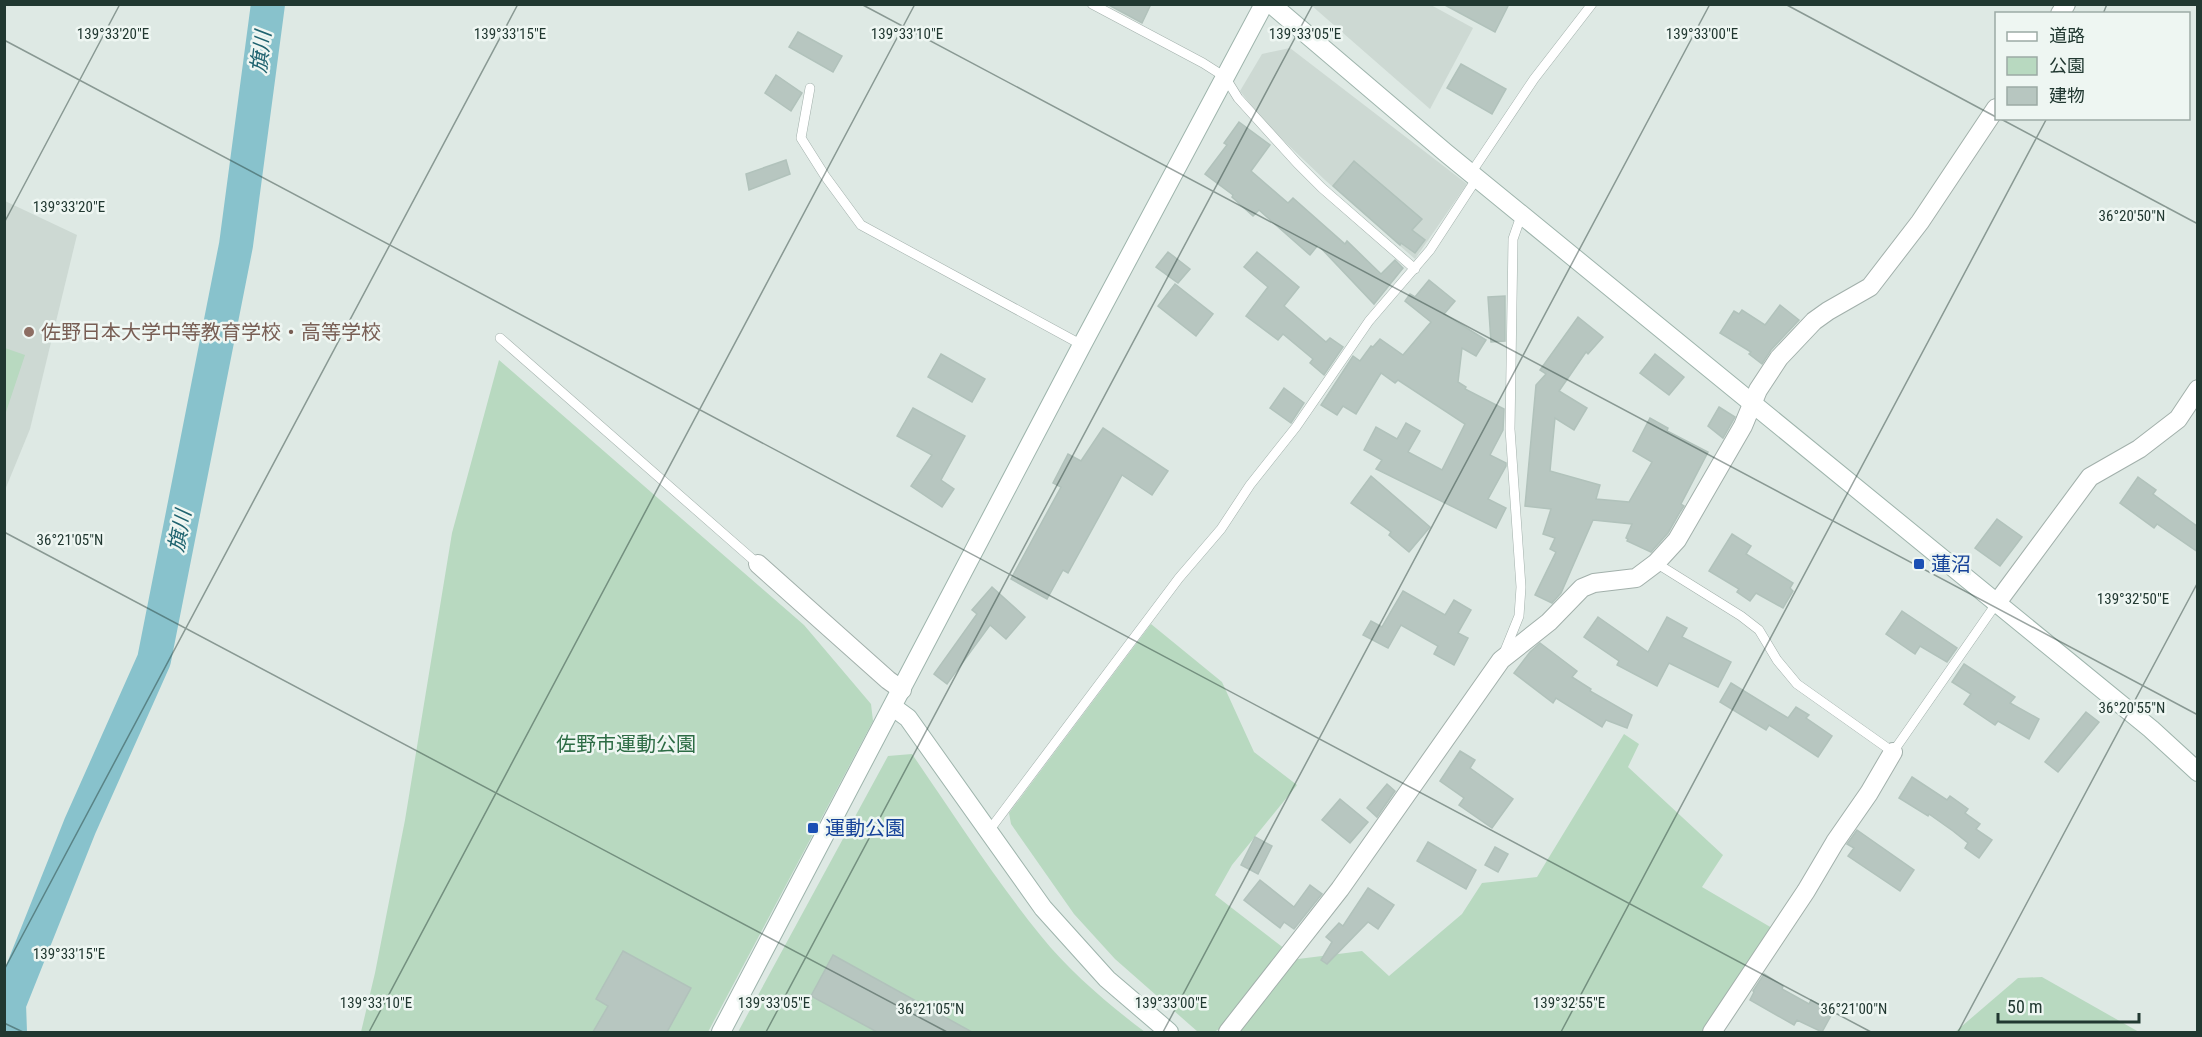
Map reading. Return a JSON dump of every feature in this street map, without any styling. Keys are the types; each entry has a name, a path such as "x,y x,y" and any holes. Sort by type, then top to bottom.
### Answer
{"street":[{"path":"721,1032 1264,4"},
{"path":"1271,4 1474,175 2151,729 2198,772"},
{"path":"1228,1032 1340,889 1501,660 1549,622 1582,588 1594,583 1636,578 1656,563 1677,540 1743,426 1758,390 1779,358 1795,340 1828,311 1870,287 1920,222 1995,110"},
{"path":"1996,604 2090,477 2139,448 2178,419 2198,389"},
{"path":"758,564 902,690"},
{"path":"893,707 908,718 955,781 988,832 1043,908 1115,986 1169,1032"},
{"path":"1712,1032 1806,891 1893,752"}],"lane":[{"path":"1092,4 1225,77 1238,98 1322,188 1415,269"},
{"path":"988,832 1179,578 1221,529 1250,485 1296,427 1370,321 1430,250 1534,79 1592,4"},
{"path":"810,88 801,138 825,176 861,225 1083,345"},
{"path":"1501,660 1520,616 1521,587 1510,429 1514,238 1522,213"},
{"path":"500,338 758,564"},
{"path":"1656,563 1741,616 1759,630 1777,660 1797,684 1893,752 1996,604"}],"shaded area":[{"path":"1311,5 1431,5 1473,28 1430,109"},
{"path":"1290,48 1467,184 1415,259 1325,180 1265,123 1240,91 1262,54"},
{"name":"佐野日本大学中等教育学校・高等学校","path":"5,201 77,235 30,429 5,490"}],"green space":[{"path":"4,348 25,355 5,415"},
{"name":"佐野市運動公園","path":"499,360 804,625 871,704 873,721 708,1032 361,1032 405,820 452,533"},
{"path":"1151,624 1222,682 1254,752 1297,785 1232,865 1215,895 1298,959 1362,951 1389,976 1462,914 1482,883 1537,877 1624,734 1639,744 1628,767 1723,855 1702,887 1772,928 1704,1032 1227,1032 1221,1028 1214,1032 1198,1032 1115,959 1074,914 1011,824 1009,813"},
{"path":"912,754 991,869 1041,936 1090,987 1145,1032 738,1032 888,756"},
{"path":"2042,977 2139,1032 1955,1032 2018,978"}],"building":[{"path":"1107,4 1151,4 1142,23"},
{"path":"1443,4 1509,4 1495,32"},
{"path":"798,32 842,56 833,72 789,47"},
{"path":"1461,64 1506,89 1492,114 1447,88"},
{"path":"776,75 802,93 791,111 765,93"},
{"path":"1239,122 1270,145 1251,171 1288,203 1293,198 1345,244 1347,241 1381,274 1395,260 1403,268 1374,304 1318,245 1310,255 1259,210 1253,216 1232,197 1233,195 1205,174 1227,145 1224,143"},
{"path":"786,160 790,174 749,190 746,174"},
{"path":"1354,161 1422,219 1412,230 1425,240 1415,253 1401,243 1400,245 1333,186"},
{"path":"1168,252 1190,269 1178,283 1156,267"},
{"path":"1257,252 1299,287 1284,306 1326,342 1330,338 1343,347 1324,375 1310,363 1313,359 1283,334 1278,340 1246,316 1268,287 1244,267"},
{"path":"1429,280 1455,301 1444,314 1486,340 1476,356 1462,348 1458,382 1466,387 1465,389 1504,409 1503,430 1490,455 1506,463 1488,499 1506,508 1496,528 1376,469 1382,460 1364,450 1376,427 1397,439 1406,423 1420,431 1408,452 1442,470 1465,424 1398,380 1395,383 1381,373 1356,414 1343,406 1337,415 1321,405 1353,356 1360,361 1371,346 1373,347 1380,339 1403,355 1431,322 1405,301 1410,294 1415,297"},
{"path":"1175,284 1213,314 1196,336 1158,306"},
{"path":"1505,296 1505,341 1491,342 1488,297"},
{"path":"1780,305 1799,320 1771,350 1762,364 1749,354 1751,352 1720,333 1734,311 1739,314 1742,310 1765,325"},
{"path":"1578,317 1603,337 1588,354 1586,352 1559,391 1587,408 1574,430 1555,418 1550,471 1600,485 1596,499 1629,502 1652,462 1633,451 1650,418 1668,428 1667,431 1708,452 1681,504 1684,506 1668,533 1651,552 1627,541 1626,538 1632,524 1593,520 1561,593 1552,603 1535,595 1556,552 1550,549 1555,538 1543,534 1551,509 1525,506 1536,385 1546,374 1540,370"},
{"path":"941,354 985,379 972,402 928,377"},
{"path":"1655,354 1684,377 1669,395 1640,373"},
{"path":"1284,388 1304,403 1291,423 1270,408"},
{"path":"1719,407 1735,417 1723,438 1708,426"},
{"path":"913,408 965,436 941,480 954,489 942,507 911,486 932,455 897,436"},
{"path":"1103,428 1168,471 1152,495 1122,475 1068,573 1063,570 1047,599 1011,579 1061,487 1053,483 1068,454 1081,461"},
{"path":"1371,476 1430,527 1409,552 1389,535 1391,532 1351,503"},
{"path":"2138,477 2156,490 2153,494 2198,527 2198,552 2157,524 2154,528 2120,503"},
{"path":"1997,519 2022,537 2000,566 1975,548"},
{"path":"1732,534 1751,546 1746,554 1793,583 1790,588 1793,591 1783,608 1756,593 1750,601 1737,592 1739,589 1709,571"},
{"path":"992,587 1025,617 1006,639 990,625 947,684 934,674 977,614 972,610"},
{"path":"1403,591 1445,615 1454,600 1471,610 1458,633 1468,638 1454,665 1434,654 1438,646 1401,625 1388,648 1363,635 1371,621 1382,627"},
{"path":"1902,611 1957,648 1947,662 1920,646 1915,654 1886,634"},
{"path":"1598,617 1648,652 1667,617 1687,628 1682,637 1731,662 1718,687 1669,663 1657,686 1617,665 1619,661 1584,637"},
{"path":"1540,643 1577,671 1572,677 1591,689 1590,691 1632,715 1627,728 1606,720 1602,727 1556,698 1553,703 1514,673"},
{"path":"1964,664 2015,697 2010,703 2039,719 2029,739 1998,721 1995,725 1964,704 1971,694 1952,682"},
{"path":"1731,683 1788,718 1796,707 1809,715 1806,718 1832,736 1818,757 1769,725 1766,730 1720,702"},
{"path":"2086,712 2099,722 2058,772 2045,762"},
{"path":"1460,751 1475,760 1470,768 1513,799 1492,828 1459,805 1464,798 1440,781"},
{"path":"1912,777 1947,800 1950,796 1968,809 1965,813 1980,824 1976,829 1992,840 1979,858 1965,848 1968,843 1953,831 1929,814 1928,816 1899,798"},
{"path":"1387,784 1395,791 1377,817 1367,808"},
{"path":"1340,799 1368,822 1350,843 1322,820"},
{"path":"1857,830 1914,870 1900,891 1848,856 1854,848 1847,844"},
{"path":"1255,837 1272,846 1258,874 1241,865"},
{"path":"1428,842 1476,870 1466,889 1417,861"},
{"path":"1495,847 1508,854 1498,872 1485,865"},
{"path":"1260,880 1294,907 1310,885 1322,894 1294,929 1284,922 1280,928 1244,900"},
{"path":"1368,888 1394,905 1378,929 1368,922 1327,964 1321,960 1332,942 1326,937 1339,923 1343,926"},
{"path":"623,951 691,988 667,1032 593,1032 608,1006 596,999"},
{"path":"833,955 972,1032 877,1032 811,996"},
{"path":"1764,974 1783,986 1782,989 1809,1004 1811,1000 1833,1012 1822,1032 1797,1020 1794,1025 1750,1000"}],"waterway":[{"name":"旗川","path":"10,1032 9,1004 80,826 154,660 236,245 268,4"}],"place":[{"name":"佐野日本大学中等教育学校・高等学校","path":"29,332"},
{"name":"蓮沼","path":"1919,564"},
{"name":"運動公園","path":"813,828"}]}
